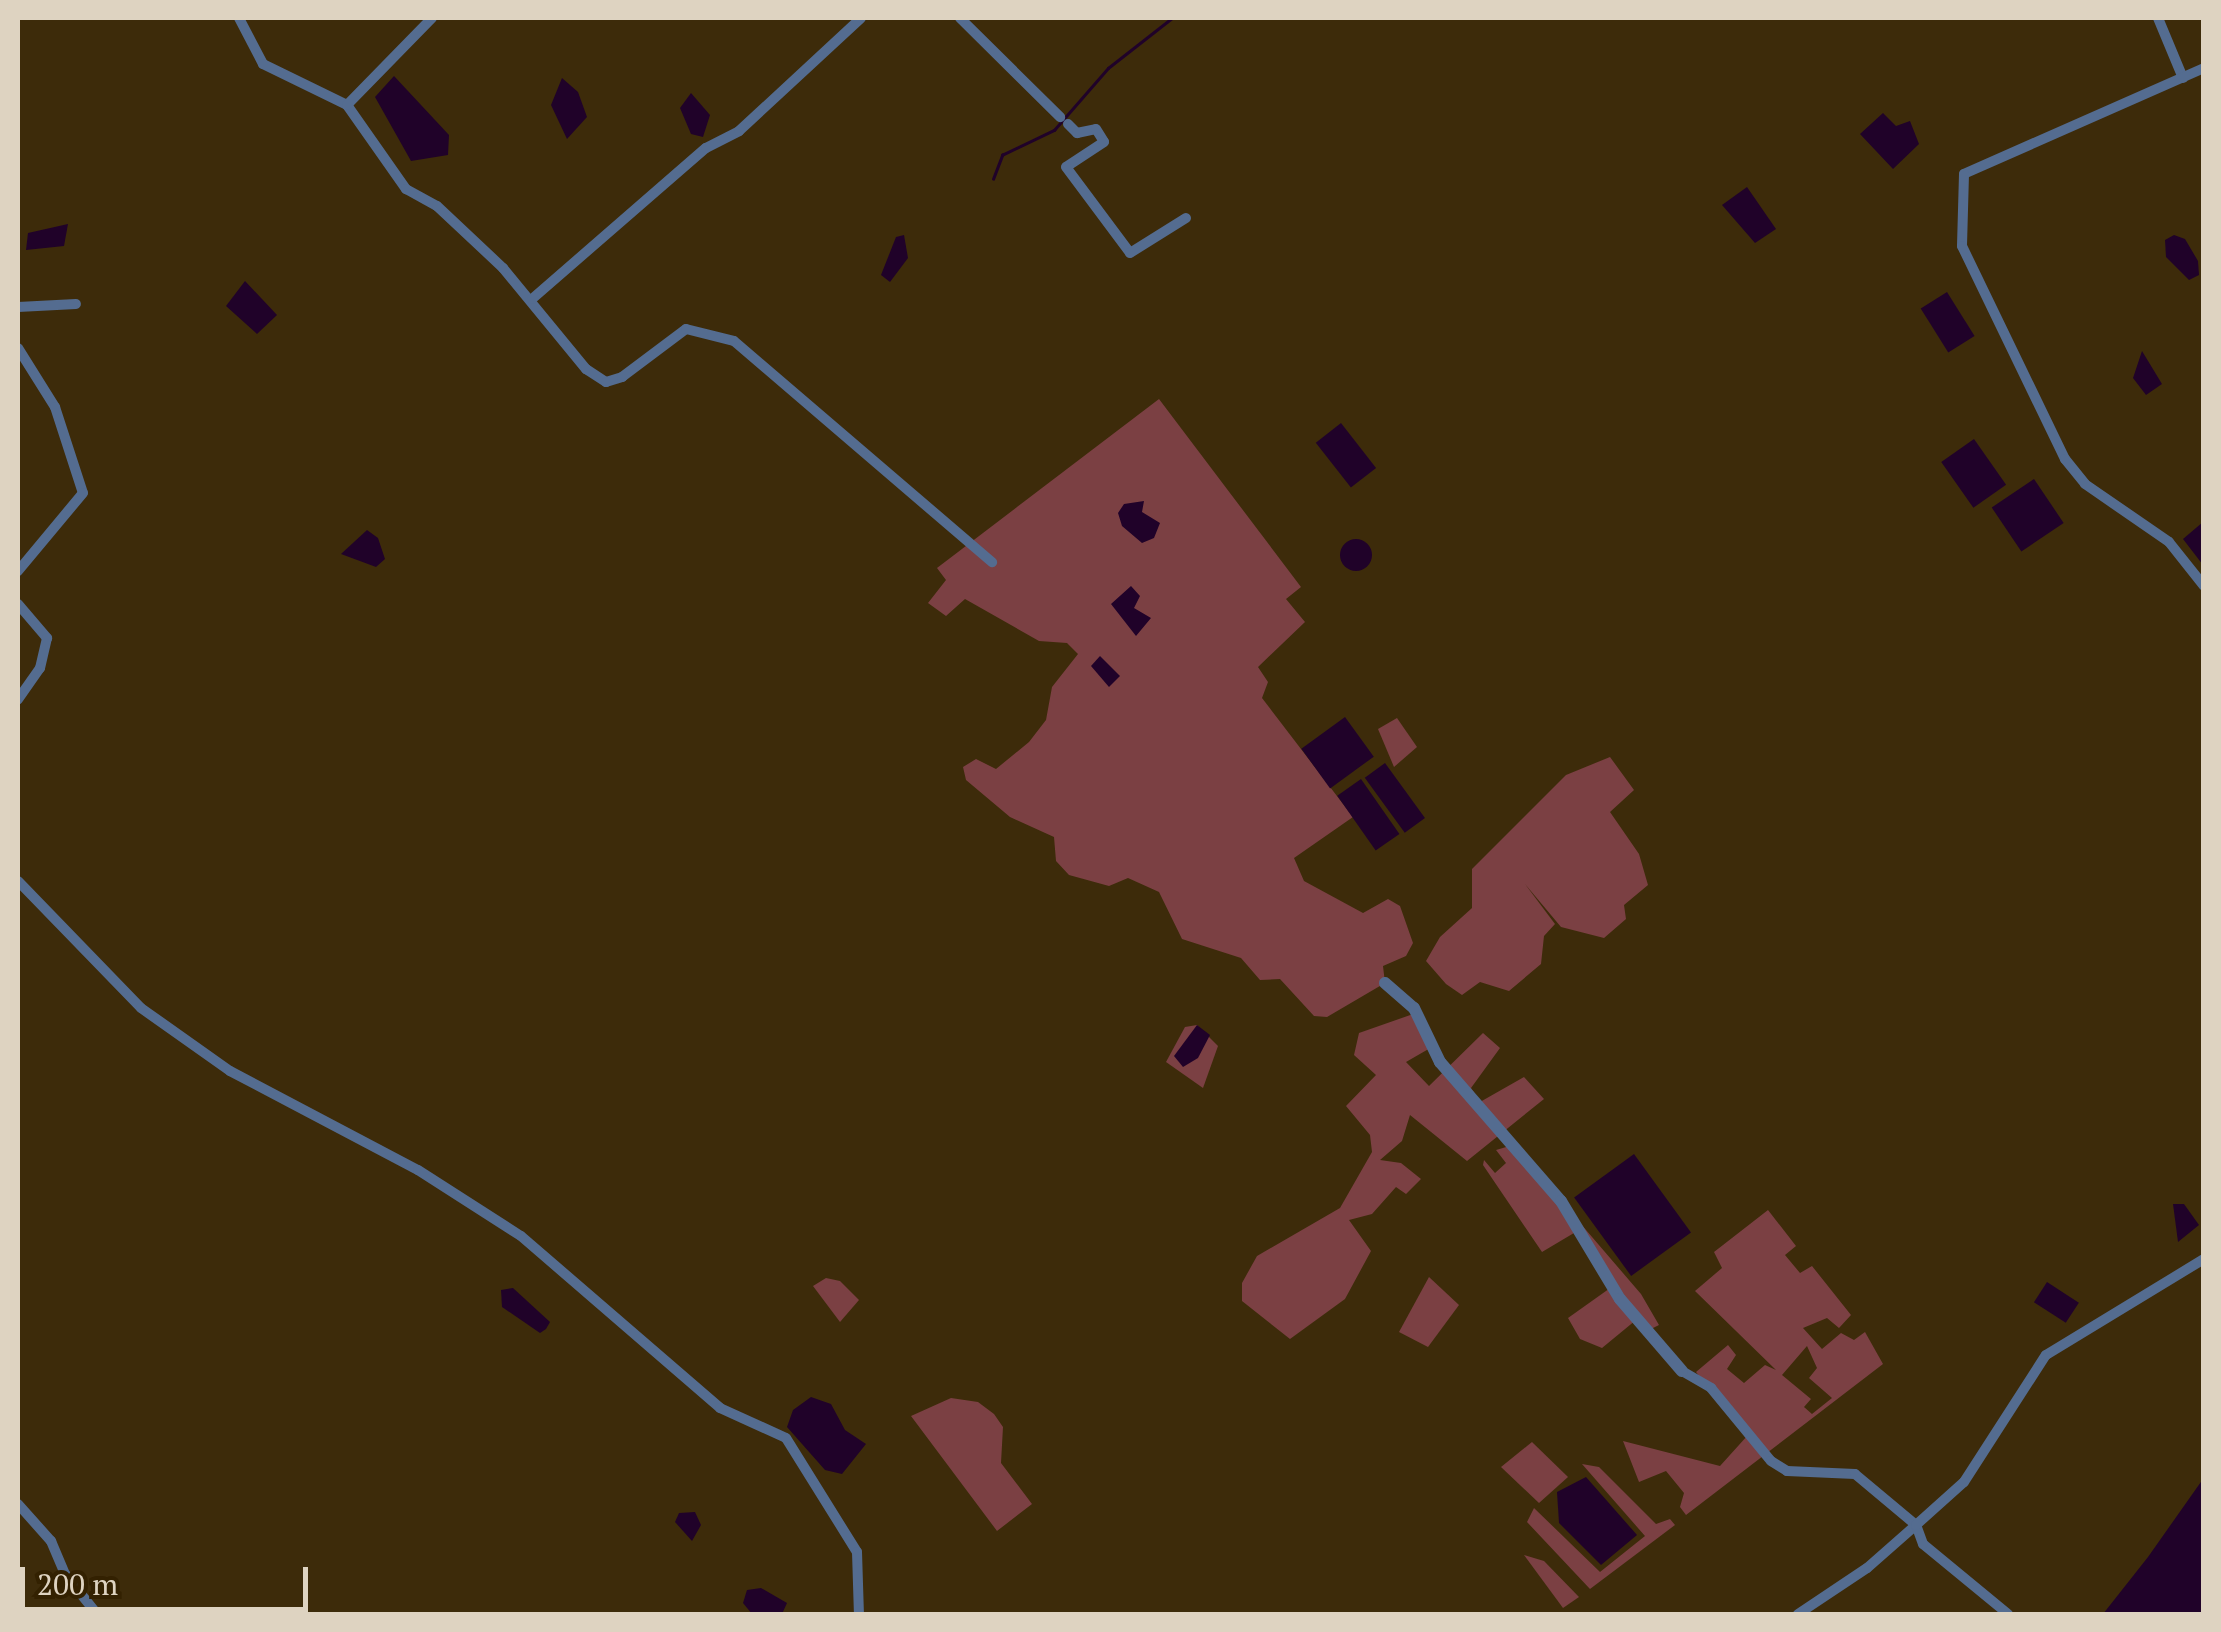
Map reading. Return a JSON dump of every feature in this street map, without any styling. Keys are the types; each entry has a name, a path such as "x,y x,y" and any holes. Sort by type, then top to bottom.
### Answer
{"street":[{"path":"238,18 263,64 347,105 406,188 437,206 532,299 586,370 606,382 686,329 734,341 992,562"},
{"path":"347,105 432,18"},
{"path":"532,299 706,148 739,131 861,18"},
{"path":"960,18 1077,133 1096,128 1104,142 1066,168 1130,253 1186,218"},
{"path":"2158,18 2182,78"},
{"path":"2204,68 1964,174 1962,246 2065,458 2085,484 2169,542 2204,586"},
{"path":"18,307 76,304"},
{"path":"18,348 55,407 83,493 18,570"},
{"path":"18,604 47,638 40,668 18,700"},
{"path":"18,880 141,1008 230,1071 418,1170 521,1236 720,1408 786,1438 857,1552 858,1614"},
{"path":"1385,983 1414,1008 1440,1062 1561,1202 1620,1298 1682,1371 1711,1388 1771,1461 1787,1471 1855,1474 1916,1524 1923,1544 2008,1614"},
{"path":"1798,1614 1867,1568 1964,1482 2046,1355 2204,1258"},
{"path":"18,1504 51,1541 65,1574 97,1614"}],"shaded area":[{"path":"394,76 449,135 448,155 411,161 375,97"},
{"path":"562,78 578,92 587,117 567,139 551,105"},
{"path":"691,93 710,115 703,137 691,134 680,108"},
{"path":"1883,113 1896,126 1910,121 1919,144 1893,169 1860,134"},
{"path":"1747,187 1776,229 1755,243 1722,205"},
{"path":"68,224 64,246 26,250 28,233"},
{"path":"904,235 908,258 890,282 881,275 896,237"},
{"path":"2174,235 2185,239 2198,261 2199,275 2189,280 2166,257 2165,240"},
{"path":"245,281 277,315 257,334 226,306"},
{"path":"1947,292 1975,336 1948,353 1921,308"},
{"path":"2142,351 2162,384 2146,395 2133,378"},
{"path":"1159,399 1301,587 1286,599 1305,622 1258,667 1268,682 1262,698 1353,817 1294,858 1304,881 1363,913 1388,899 1400,906 1413,943 1406,956 1383,966 1385,983 1327,1017 1314,1016 1280,979 1260,980 1241,958 1182,939 1159,892 1128,878 1109,886 1069,875 1056,861 1054,837 1010,817 966,780 963,767 976,759 996,769 1029,742 1046,720 1052,687 1078,654 1067,643 1039,641 965,599 946,616 928,603 946,580 937,568"},
{"path":"1341,423 1376,468 1351,488 1316,443"},
{"path":"1974,439 2006,485 1973,508 1941,462"},
{"path":"2034,479 2064,523 2021,551 1992,508"},
{"path":"1144,501 1142,512 1160,523 1154,538 1142,543 1122,526 1118,513 1124,504"},
{"path":"2203,522 2203,565 2183,539"},
{"path":"367,530 378,538 385,559 376,567 341,554"},
{"path":"1356,539 1367,544 1372,555 1367,566 1356,571 1345,566 1340,555 1345,544"},
{"path":"1131,586 1140,596 1134,608 1151,618 1136,636 1111,604"},
{"path":"1100,656 1120,676 1109,687 1091,666"},
{"path":"1345,717 1374,757 1330,788 1301,749"},
{"path":"1397,718 1417,747 1394,767 1378,729"},
{"path":"1610,757 1634,790 1610,812 1639,854 1648,885 1624,905 1626,919 1604,938 1561,927 1525,884 1555,924 1544,936 1541,964 1509,991 1480,982 1462,995 1426,961 1440,937 1472,908 1472,869 1566,775"},
{"path":"1385,763 1425,818 1405,833 1365,778"},
{"path":"1361,779 1399,834 1376,851 1337,796"},
{"path":"1416,1013 1432,1047 1406,1062 1429,1086 1483,1033 1500,1048 1471,1088 1480,1102 1524,1077 1544,1099 1467,1161 1410,1115 1402,1141 1380,1160 1401,1163 1421,1179 1406,1194 1396,1187 1372,1214 1349,1220 1371,1251 1345,1299 1290,1339 1242,1301 1242,1283 1257,1256 1340,1208 1372,1152 1370,1135 1346,1106 1376,1075 1354,1055 1359,1033"},
{"path":"1197,1025 1218,1046 1203,1088 1166,1062 1185,1027"},
{"path":"1197,1025 1210,1035 1198,1058 1183,1067 1174,1056"},
{"path":"1513,1145 1641,1294 1659,1325 1645,1332 1636,1320 1602,1348 1580,1339 1568,1318 1613,1286 1579,1230 1542,1252 1483,1165 1484,1160 1495,1173 1506,1163 1496,1150"},
{"path":"1634,1154 1691,1232 1631,1276 1574,1197"},
{"path":"2173,1204 2184,1204 2199,1225 2178,1242"},
{"path":"1768,1210 1796,1246 1785,1255 1800,1273 1812,1266 1851,1315 1839,1328 1827,1318 1803,1328 1822,1349 1841,1333 1854,1340 1865,1332 1883,1364 1686,1515 1680,1507 1684,1493 1666,1471 1639,1482 1623,1441 1720,1466 1748,1435 1696,1372 1728,1345 1736,1355 1727,1369 1744,1383 1765,1365 1776,1370 1695,1291 1722,1268 1714,1252","holes":["1807,1346 1817,1368 1809,1378 1832,1398 1812,1414 1804,1407 1811,1399 1782,1375"]},
{"path":"1429,1277 1459,1305 1428,1347 1399,1332"},
{"path":"826,1278 840,1281 859,1300 840,1322 813,1286"},
{"path":"2047,1282 2079,1303 2066,1323 2034,1302"},
{"path":"513,1288 550,1322 546,1329 540,1333 502,1307 501,1290"},
{"path":"811,1397 831,1404 845,1430 866,1444 842,1474 825,1470 787,1427 793,1410"},
{"path":"951,1398 978,1402 994,1414 1003,1427 1001,1463 1032,1504 997,1531 911,1416"},
{"path":"1532,1442 1568,1477 1539,1503 1501,1467"},
{"path":"1582,1464 1599,1467 1656,1524 1670,1519 1675,1525 1590,1589 1527,1522 1534,1508 1600,1572 1645,1536"},
{"path":"1586,1477 1637,1535 1601,1565 1559,1523 1557,1492"},
{"path":"2203,1479 2203,1614 2103,1614 2148,1557"},
{"path":"695,1512 701,1525 692,1541 675,1522 679,1513"},
{"path":"1524,1555 1544,1561 1579,1597 1563,1608"},
{"path":"761,1588 787,1603 782,1614 752,1614 743,1603 747,1590"}],"waterway":[{"path":"993,179 1002,155 1054,130 1108,68 1172,18"}]}
